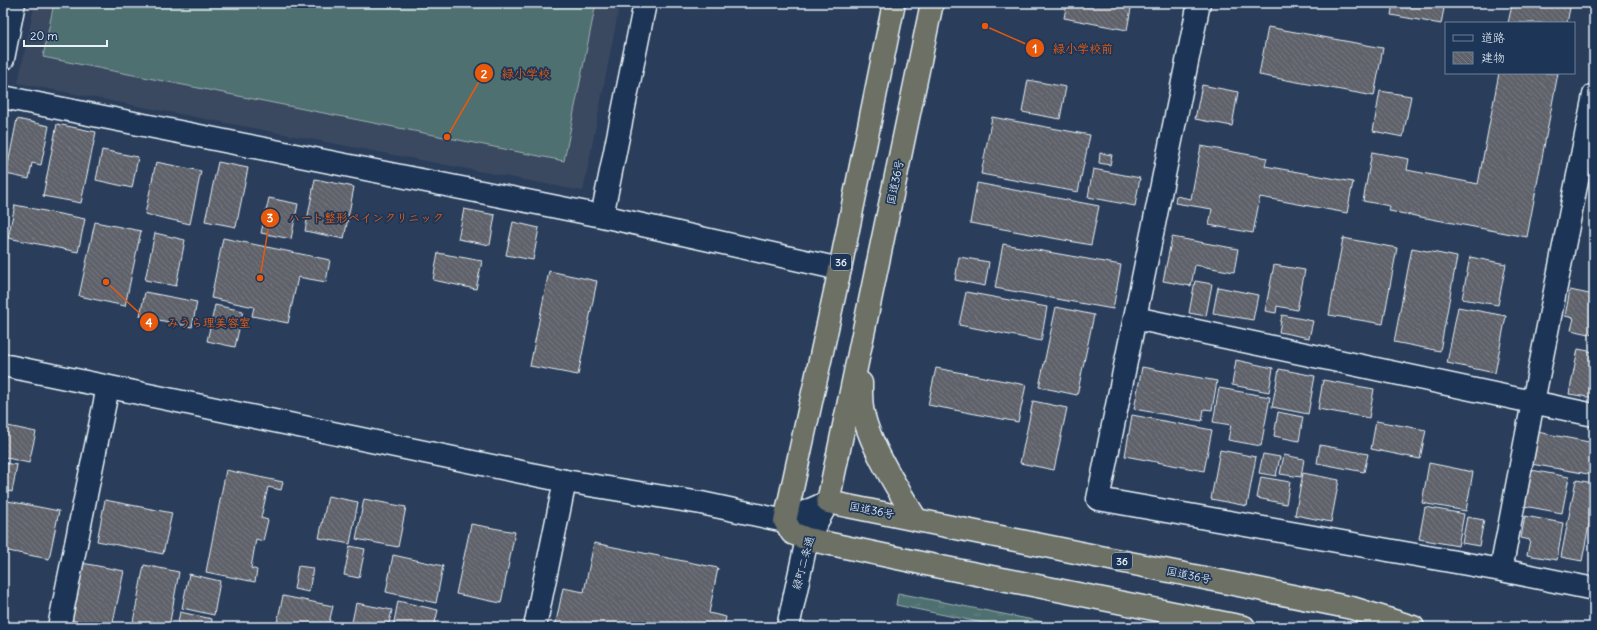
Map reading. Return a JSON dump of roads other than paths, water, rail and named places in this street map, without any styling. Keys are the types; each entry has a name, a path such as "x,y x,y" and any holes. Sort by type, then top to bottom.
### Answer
{"highway":[{"name":"36","path":"785,521 840,269 894,3"},
{"name":"国道36号","path":"932,3 828,502 1352,608 1414,627"},
{"path":"859,358 862,408 869,430 882,460 916,519"},
{"path":"785,521 792,533 807,539 1244,627"}],"street":[{"path":"3,59 14,3"},
{"path":"602,216 645,3"},
{"path":"1199,3 1098,499 1501,570 1594,589"},
{"path":"1501,570 1594,95"},
{"path":"3,96 602,216 840,269"},
{"path":"1135,318 1594,415"},
{"path":"3,365 565,481 700,503 785,521 828,502"},
{"path":"59,627 108,387"},
{"path":"535,627 565,481"},
{"name":"緑町二条通","path":"788,627 807,539 828,502"}],"place":[{"name":"緑小学校前","path":"985,26"},
{"name":"緑小学校","path":"447,137"},
{"name":"ハート整形ペインクリニック","path":"260,278"},
{"name":"みうら理美容室","path":"106,282"}]}
